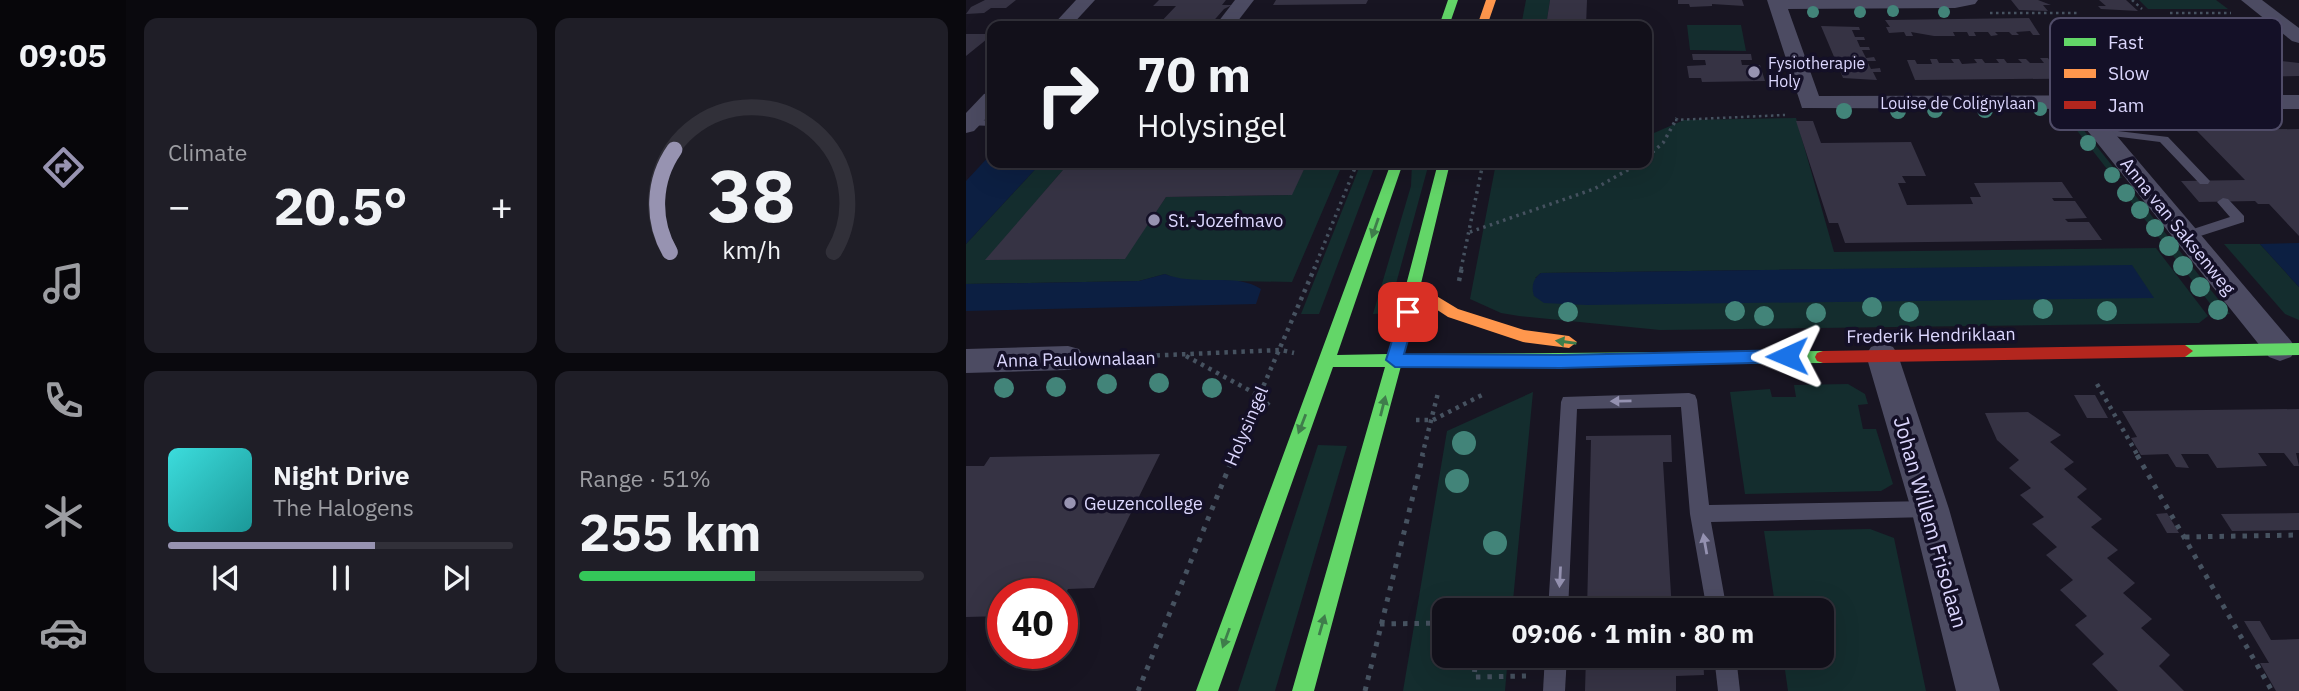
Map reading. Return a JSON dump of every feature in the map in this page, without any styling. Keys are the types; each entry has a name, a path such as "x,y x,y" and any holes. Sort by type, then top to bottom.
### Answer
{"street":[{"path":"1066,21 1086,0"},
{"path":"1228,21 1245,0"},
{"path":"1446,21 1453,0"},
{"path":"1484,21 1491,0"},
{"path":"1810,103 1777,2 1962,2"},
{"path":"2244,6 2265,18"},
{"path":"2282,27 2299,37"},
{"name":"Louise de Colignylaan","path":"1810,103 2050,103"},
{"path":"976,124 987,107"},
{"name":"Anna van Saksenweg","path":"2102,132 2186,236 2289,349"},
{"path":"1207,691 1304,419 1329,361 1396,168"},
{"path":"1303,691 1415,288 1443,168"},
{"path":"1415,288 1453,313 1522,336 1682,359"},
{"name":"Frederik Hendriklaan","path":"1395,360 1682,359 2289,349"},
{"name":"Johan Willem Frisolaan","path":"1882,355 1930,509 1978,691"},
{"name":"Anna Paulownalaan","path":"966,361 1068,358"},
{"path":"1329,361 1395,360"}],"lane":[{"path":"2102,132 2164,139 2204,181"},
{"path":"2186,236 2239,219 2223,202"},
{"path":"1559,598 1569,402 1689,400 1700,514 1715,598"},
{"path":"1700,514 1930,509"},
{"path":"1726,668 1729,691"}],"path":[{"path":"2132,0 2147,13 2133,13"},
{"path":"1962,2 1966,13 2080,13"},
{"path":"2160,13 2244,6"},
{"path":"1652,152 1662,143 1676,118 1796,115 1810,103"},
{"name":"Holysingel","path":"1138,691 1258,394 1281,350 1355,168"},
{"path":"1453,313 1482,168"},
{"path":"1470,232 1594,189 1631,168"},
{"name":"Anna Paulownalaan","path":"1068,358 1186,356 1281,350"},
{"path":"2080,353 2272,691"},
{"name":"Anna Paulownalaan","path":"1186,356 1258,394"},
{"path":"1366,691 1411,496 1433,420 1443,360"},
{"path":"2185,537 2299,535"},
{"path":"1380,624 1432,623"},
{"path":"1475,668 1474,677 1555,674"}],"green space":[{"path":"1526,0 1550,0 1547,21 1522,21"},
{"path":"2139,0 2216,0 2228,9 2148,9"},
{"path":"1687,25 1741,25 1746,51 1690,50"},
{"path":"1796,118 1834,252 2156,248 2208,316 2199,323 1660,330 1519,316 1501,313 1470,299 1495,168 1652,168 1652,134 1684,120","holes":["1838,269 1535,278 1541,273"]},
{"path":"2077,130 2084,130 2122,178 2114,178"},
{"path":"1036,168 1065,168 986,260 1124,259 1166,197 1291,195 1304,168 1341,168 1292,282 1180,280 1165,274 1139,281 966,284 966,244"},
{"path":"1359,168 1374,168 1319,314 1301,314"},
{"path":"1412,168 1428,168 1388,313 1373,314 1411,186"},
{"path":"2122,190 2131,190 2230,314 2219,315"},
{"path":"2224,244 2260,244 2299,287 2299,320 2285,314"},
{"path":"1848,384 1865,394 1868,404 1858,405 1863,429 1876,429 1893,484 1881,491 1745,494 1730,392 1770,389 1772,397 1796,397 1794,385"},
{"path":"1533,392 1513,598 1432,598 1432,668 1507,668 1505,691 1403,691 1447,431"},
{"path":"1318,445 1347,446 1275,691 1238,691"},
{"path":"1870,529 1894,538 1926,691 1788,691 1785,668 1834,668 1834,598 1774,598 1764,531"}],"water":[{"path":"987,158 987,168 1036,168 966,244 966,181"},
{"path":"2299,243 2299,287 2260,244"},
{"path":"2132,265 2154,298 1587,305 1544,303 1534,296 1533,289 1534,280 1541,273"},
{"path":"1165,274 1177,278 1240,281 1261,289 1256,304 966,311 966,284 1139,281"}],"building":[{"path":"985,0 1016,0 1006,8 991,8 984,13 966,14 971,7"},
{"path":"1159,0 1226,0 1222,5 1232,5 1224,9 1213,21 1162,21 1176,6 1153,6"},
{"path":"1276,0 1368,0 1366,4 1273,5"},
{"path":"1550,0 1587,0 1586,21 1547,21"},
{"path":"1678,0 1742,0 1744,6 1712,4 1690,7 1689,4 1678,4"},
{"path":"2011,0 2038,0 2051,5 2043,5 2048,11 2019,10"},
{"path":"2099,0 2126,0 2138,11 2101,9 2098,6 2106,6"},
{"path":"2157,17 2240,18 2158,18"},
{"path":"2029,18 2040,35 2033,35 2030,31 2016,32 2019,35 1995,32 1998,35 1991,36 1988,32 1974,32 1976,36 1969,36 1967,32 1953,32 1955,36 1934,36 1911,32 1913,36 1906,36 1904,32 1889,33 1886,27 1890,27 1885,20"},
{"path":"1821,26 1859,27 1860,30 1852,30 1855,37 1864,37 1865,40 1857,40 1860,47 1869,47 1870,50 1862,50 1866,58 1874,57 1876,61 1867,61 1871,69 1880,68 1881,72 1873,72 1877,80 1843,78"},
{"path":"966,34 987,34 987,39 966,56"},
{"path":"1692,54 1751,54 1752,60 1741,60 1742,65 1760,65 1765,81 1702,82 1701,78 1689,78 1687,66 1706,65 1705,60 1693,60"},
{"path":"2040,58 2048,58 2050,79 1915,80 1907,60 1915,60 1917,64 1932,64 1930,59 1937,59 1939,63 1954,63 1951,59 1959,59 1962,64 1977,63 1974,59 1982,59 1985,63 1999,63 1996,59 2004,59 2007,63 2022,63 2018,59 2026,59 2030,63 2044,63"},
{"path":"2282,61 2299,63 2299,76 2282,76"},
{"path":"1796,121 1813,121 1821,143 1911,142 1926,176 1902,176 1906,183 1898,183 1907,205 1973,204 1970,197 1981,197 1974,183 2062,182 2073,198 2052,198 2054,201 2075,201 2087,218 2065,219 2068,222 2089,222 2102,240 1845,243 1838,223 1829,223"},
{"path":"2299,129 2299,236 2269,204 2258,204 2255,201 2199,202 2181,181 2245,180 2196,130"},
{"path":"1065,168 1305,168 1292,195 1166,197 1125,259 985,260"},
{"path":"2074,395 2095,395 2108,418 2087,418"},
{"path":"2299,409 2299,453 2296,453 2299,466 2294,466 2284,453 2258,453 2267,466 2217,468 2208,454 2181,454 2189,468 2176,467 2168,454 2141,455 2131,438 2137,437 2122,411"},
{"path":"2028,412 2061,435 2050,442 2074,462 2064,469 2087,489 2077,497 2102,519 2091,527 2118,550 2107,558 2135,583 2123,593 2152,619 2141,628 2170,655 2159,666 2184,691 2118,691 2092,664 2104,654 2075,625 2087,616 2060,590 2073,580 2046,555 2057,547 2032,524 2044,517 2020,495 2031,488 2009,468 2019,460 1997,440 1985,413"},
{"path":"1671,435 1672,462 1663,462 1671,598 1587,598 1591,440 1586,440 1586,436"},
{"path":"1160,454 1094,588 1078,589 1078,578 987,578 987,616 966,617 966,466 984,466 990,457"},
{"path":"2167,513 2179,533 2167,533 2156,514"},
{"path":"2299,513 2299,530 2232,531 2221,514"},
{"path":"2244,621 2260,621 2271,640 2299,639 2299,691 2276,691 2260,663 2269,663"},
{"path":"1586,668 1704,668 1704,675 1676,676 1676,691 1585,691"}],"traffic: fast":[{"path":"1446,21 1453,0"},
{"path":"1207,691 1395,168"},
{"path":"1303,691 1380,419 1443,168"},
{"path":"2185,351 2299,349"},
{"path":"1329,361 1823,357"}],"traffic: slow":[{"path":"1484,21 1491,0"},
{"path":"1415,288 1453,313 1523,336 1569,342"}],"traffic: jam":[{"path":"1823,357 2185,351"}],"place":[{"name":"Fysiotherapie Holy","path":"1754,72"},
{"name":"St.-Jozefmavo","path":"1154,220"},
{"name":"Geuzencollege","path":"1070,503"}],"route":[{"path":"1408,312 1395,360 1561,361 1787,356"}]}
